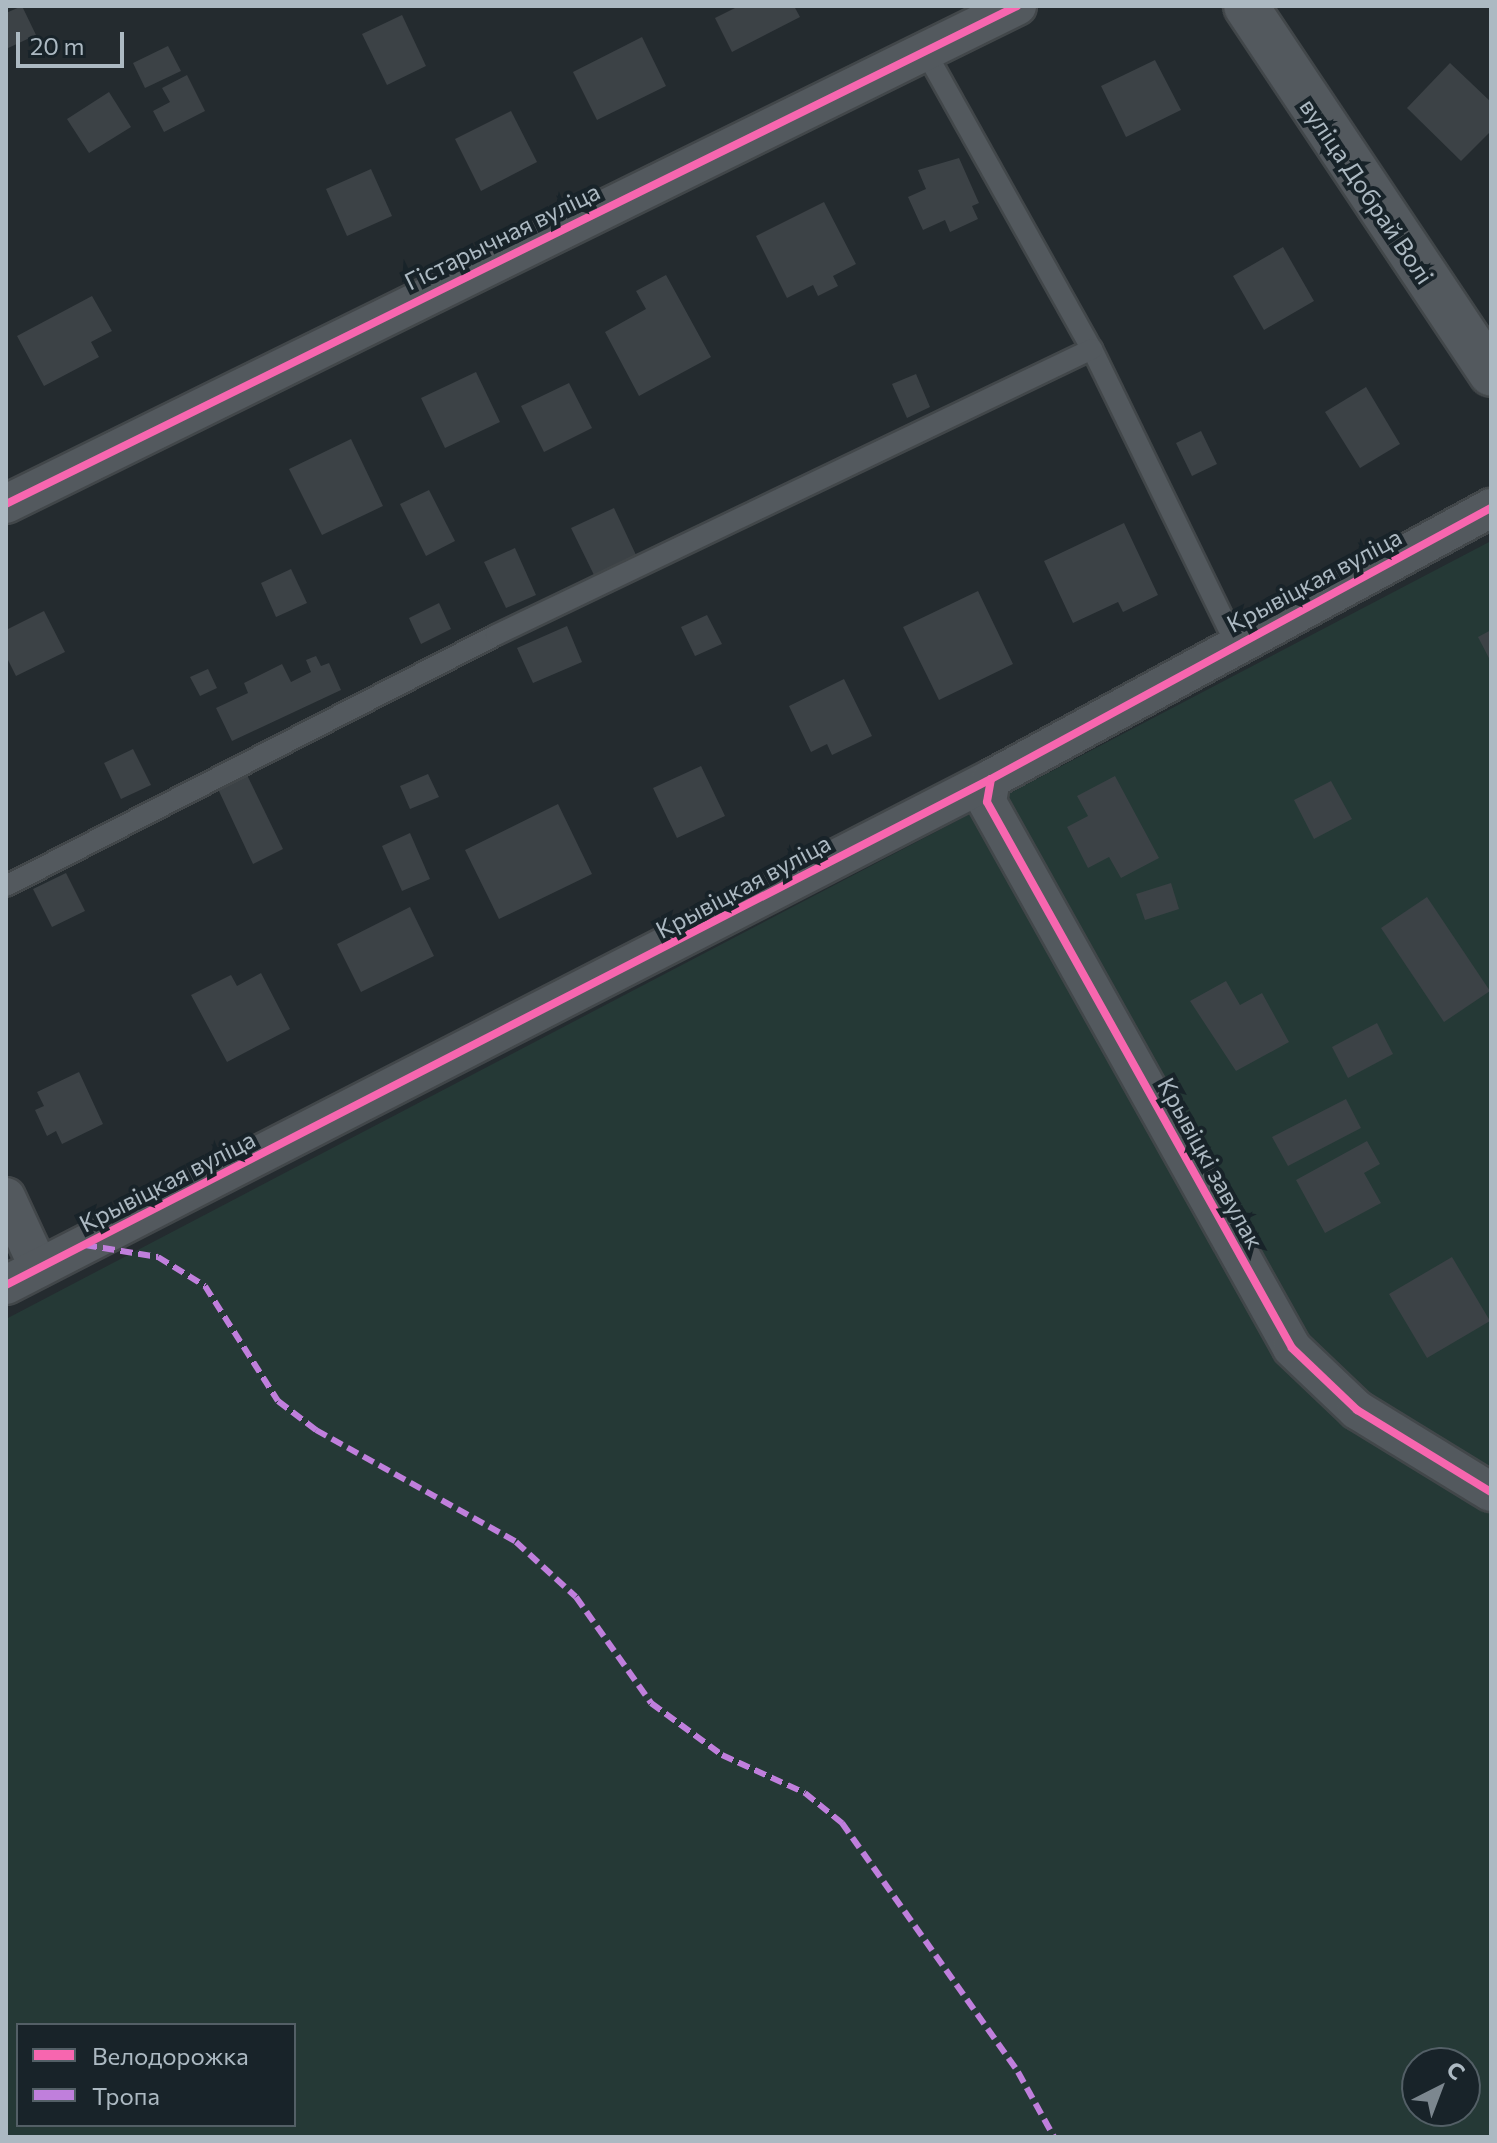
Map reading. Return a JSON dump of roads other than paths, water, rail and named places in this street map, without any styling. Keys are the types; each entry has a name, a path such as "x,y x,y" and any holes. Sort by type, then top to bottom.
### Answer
{"street":[{"name":"Гістарычная вуліца","path":"6,504 924,49 1017,6"},
{"name":"вуліца Добрай Волі","path":"1246,6 1491,374"},
{"name":"Крывіцкая вуліца","path":"22,1277 991,779 1491,508"},
{"name":"Крывіцкі завулак","path":"991,779 987,802 1292,1348 1357,1410 1491,1492"},
{"path":"6,1197 22,1277"}],"lane":[{"path":"924,49 1092,349 1236,644"},
{"path":"6,886 496,635 1092,349"}]}
